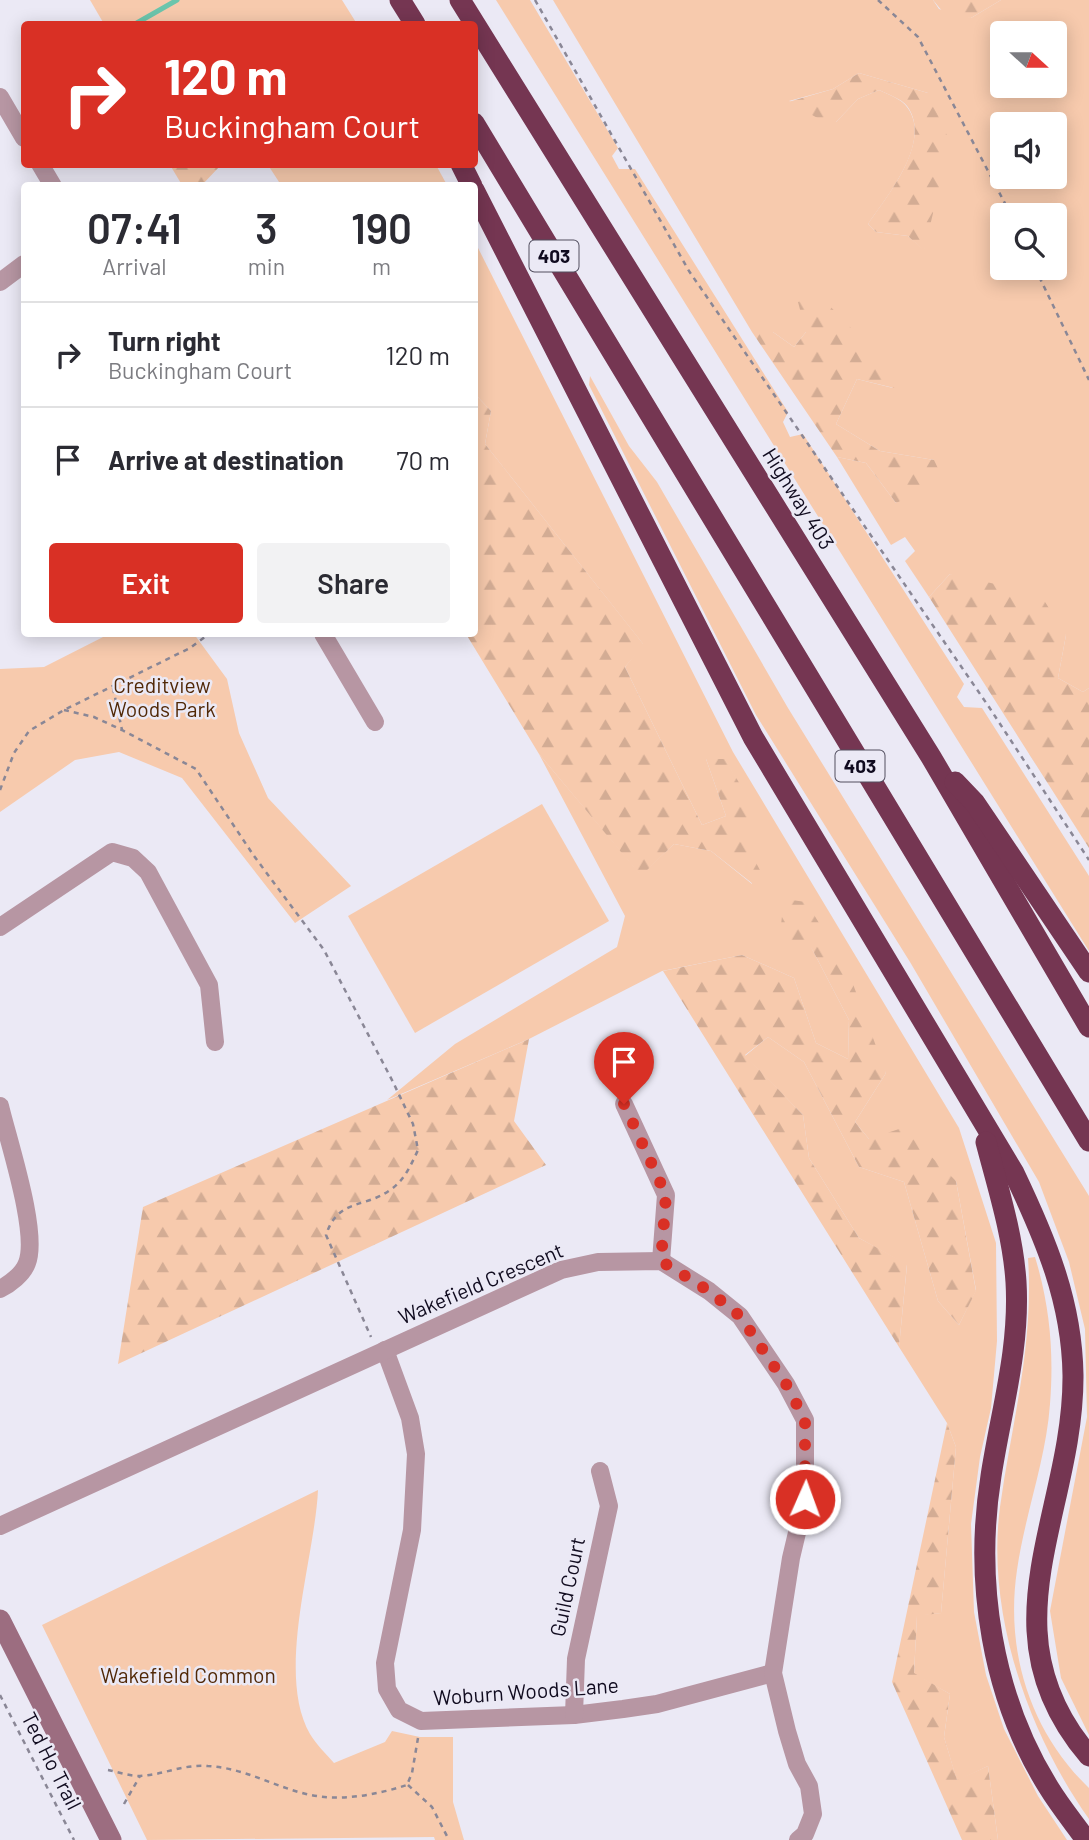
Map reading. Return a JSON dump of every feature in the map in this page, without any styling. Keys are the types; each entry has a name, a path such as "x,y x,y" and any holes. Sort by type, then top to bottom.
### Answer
{"highway":[{"path":"400,0 413,21"},
{"name":"Highway 403","path":"460,0 473,21"},
{"name":"Highway 403","path":"478,29 931,757 1089,1027"},
{"name":"403","path":"478,130 1089,1141"},
{"path":"478,198 753,737 1014,1173 1054,1262 1072,1344 1071,1415 1039,1573 1035,1626 1047,1685 1066,1724 1089,1756"},
{"path":"931,757 975,803 1089,972"},
{"path":"982,1123 1006,1216 1016,1282 1010,1382 990,1478 985,1524 984,1562 991,1632 1006,1691 1031,1754 1049,1789 1086,1840"}],"street":[{"path":"0,97 21,133"},
{"path":"0,282 21,266"},
{"path":"325,637 375,722"},
{"path":"0,927 112,852 133,858 148,872 209,985 215,1042"},
{"path":"624,1104 666,1195 661,1261 709,1291 740,1316 786,1384 805,1420 805,1499 791,1558 773,1673 793,1753 808,1786 813,1814 805,1834 798,1840"},
{"path":"0,1106 26,1214 30,1244 27,1264 11,1283 0,1289"},
{"name":"Wakefield Crescent","path":"0,1526 561,1270 598,1262 661,1261"},
{"name":"Woburn Woods Lane","path":"382,1352 410,1418 416,1454 412,1530 384,1662 387,1689 399,1710 421,1721 574,1715 657,1704 773,1673"},
{"name":"Guild Court","path":"574,1715 576,1659 609,1506 600,1471"},
{"path":"0,1620 111,1840"}],"path":[{"path":"535,0 689,271 989,706 1089,860"},
{"path":"878,0 918,37 1004,203"},
{"path":"1041,280 1089,380"},
{"path":"0,790 14,753 29,731 64,710 190,648 205,637"},
{"path":"113,687 122,730"},
{"path":"64,710 94,717 196,769 217,796 254,856 324,950 413,1124 418,1150 398,1184 388,1192 344,1209 330,1221 326,1235 382,1352"},
{"name":"Ted Ho Trail","path":"0,1695 74,1840"},
{"path":"108,1770 140,1776 183,1765 210,1766 247,1772 307,1795 342,1797 382,1793 407,1784 412,1773 421,1721"},
{"path":"124,1804 140,1776"},
{"path":"407,1784 432,1807 449,1840"}],"green space":[{"path":"90,0 342,0 355,21 102,21"},
{"path":"496,0 530,0 618,148 612,156 619,169 635,169 788,412 783,422 790,437 803,434 964,684 957,697 964,707 982,708 1089,876 1089,951"},
{"path":"553,0 933,0 939,9 971,18 1001,0 1089,0 1089,688 1083,692 1058,678 1066,635 950,574 929,597 905,561 915,551 905,537 891,545 837,457 866,463 896,503 934,460 880,451 836,424 857,379 893,388 806,332 794,347 773,332 752,332","holes":["859,73 928,93 924,250 908,236 876,232 868,224 896,184 911,152 915,136 914,121 905,104 879,90 858,99 836,122 789,101 833,89"]},
{"path":"933,0 1001,0 971,18 947,17"},
{"path":"859,73 928,93 950,142 924,251 908,236 876,232 868,224 896,184 911,151 915,135 914,120 905,103 879,90 858,99 836,122 825,122 788,102 833,89"},
{"path":"172,168 218,168 205,182 180,182"},
{"path":"270,168 438,168 445,182 279,182"},
{"path":"478,248 733,752 959,1128 996,1243 997,1341 991,1408 980,1457 971,1524 974,1612 986,1675 1004,1729 1038,1796 1067,1840 998,1840 988,1766 957,1781 944,1737 950,1694 914,1674 917,1615 941,1613 956,1447 947,1423 899,1347 907,1265 859,1238 809,1158 803,1115 745,1056 768,1037 804,1062 859,1167 904,1182 938,1301 959,1325 976,1290 956,1181 869,1139 855,1122 886,1073 811,947 849,1020 848,1059 816,1043 794,978 742,955 662,971 529,1039 387,1100 455,1044 617,947 625,916 539,754 641,875 674,844 711,851 752,884 741,837 756,813 725,760 706,759 726,816 702,825 625,667 643,644 485,444 491,411 478,397"},
{"path":"819,295 898,376 894,388 857,379 836,424 880,451 934,460 944,481 896,503 866,463 837,457 752,332 773,332 794,347 806,332 798,302"},
{"path":"590,376 629,446 657,482 788,708 1089,1196 1089,1735 1061,1678 1050,1611 1087,1417 1085,1329 1069,1262 1039,1182 910,962 756,715 589,385"},
{"path":"478,397 491,411 485,444 644,645 625,667 702,825 726,816 706,759 725,759 757,813 742,837 761,872 753,884 711,851 674,844 641,876 539,754 468,637 478,637"},
{"path":"950,574 1040,594 1066,635 1058,678 1083,692 1089,688 1089,848 929,597"},
{"name":"Creditview Woods Park","path":"103,637 196,637 227,679 239,733 268,798 351,886 295,923 182,778 119,752 75,760 0,812 0,669 44,667"},
{"path":"542,804 609,921 415,1033 348,916"},
{"path":"784,899 806,902 847,968 886,1073 855,1122 869,1139 902,1128 956,1181 976,1291 959,1325 938,1301 904,1182 859,1167 804,1062 768,1037 745,1055 803,1115 809,1158 859,1238 907,1264 899,1347 663,971 742,955 794,978 816,1043 848,1059 849,1020 811,947 779,942"},
{"path":"529,1039 514,1121 546,1165 118,1364 143,1207"},
{"path":"1035,1257 1047,1312 1051,1385 1048,1425 1017,1570 1015,1630 1026,1688 1037,1715 1068,1766 1089,1788 1089,1819 1047,1749 1030,1710 1016,1670 999,1588 997,1547 1000,1507 1025,1353 1028,1258"},
{"path":"947,1423 956,1447 941,1613 917,1616 914,1673 950,1694 944,1737 957,1780 988,1766 998,1840 962,1840 892,1682"},
{"name":"Wakefield Common","path":"318,1490 296,1648 300,1709 310,1734 334,1763 385,1742 392,1731 420,1737 453,1737 453,1802 464,1840 435,1840 434,1837 147,1840 42,1625"}],"waterway":[{"path":"140,21 177,0"}],"route":[{"path":"624,1104 659,1174 666,1195 661,1261 709,1291 740,1316 786,1384 805,1420 805,1499"}]}
